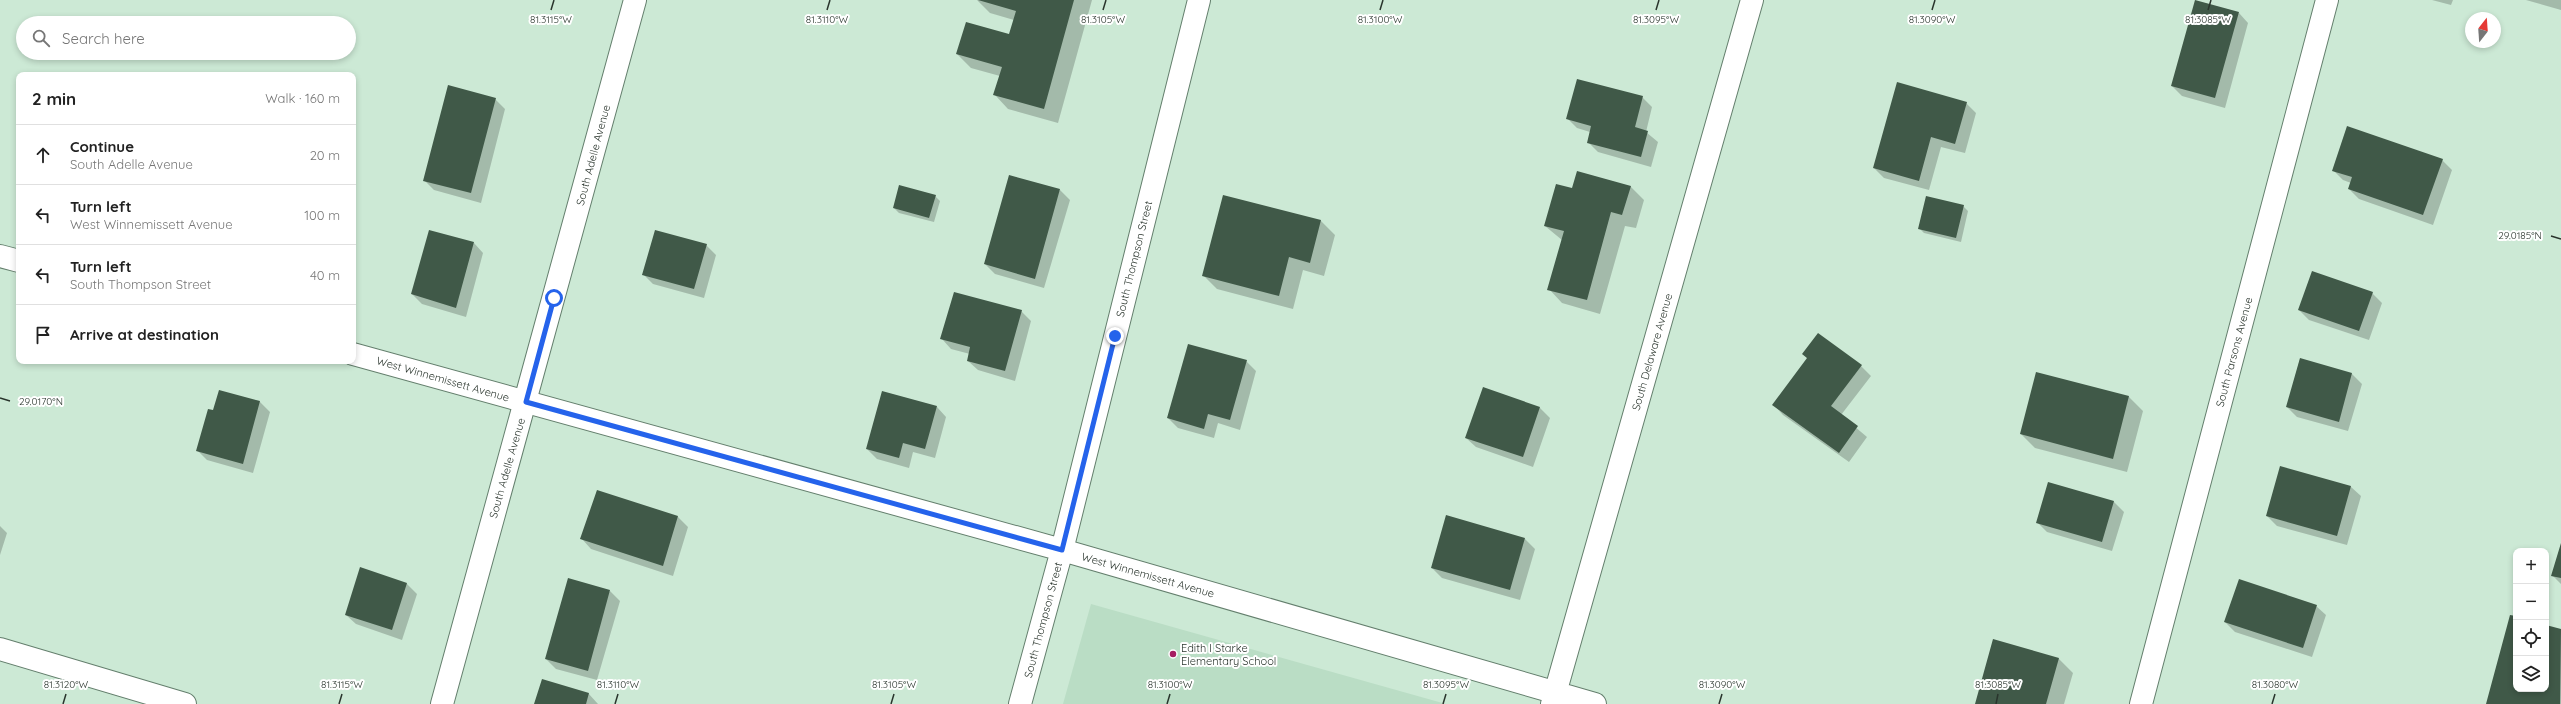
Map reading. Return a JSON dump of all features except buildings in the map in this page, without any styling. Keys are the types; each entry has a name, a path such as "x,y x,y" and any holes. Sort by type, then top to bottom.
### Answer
{"street":[{"name":"South Adelle Avenue","path":"442,704 635,0"},
{"name":"South Thompson Street","path":"1020,704 1062,550 1199,0"},
{"name":"South Delaware Avenue","path":"1554,698 1752,0"},
{"name":"South Parsons Avenue","path":"2142,704 2328,0"},
{"path":"0,256 16,260"},
{"name":"West Winnemissett Avenue","path":"356,355 1062,550 1554,698 1595,704"},
{"path":"0,649 185,704"}],"shaded area":[{"name":"Edith I Starke Elementary School","path":"1091,604 1446,704 1063,704"}],"place":[{"name":"Edith I Starke Elementary School","path":"1173,654"}],"route":[{"path":"554,298 526,402 1062,550 1115,336"}]}
